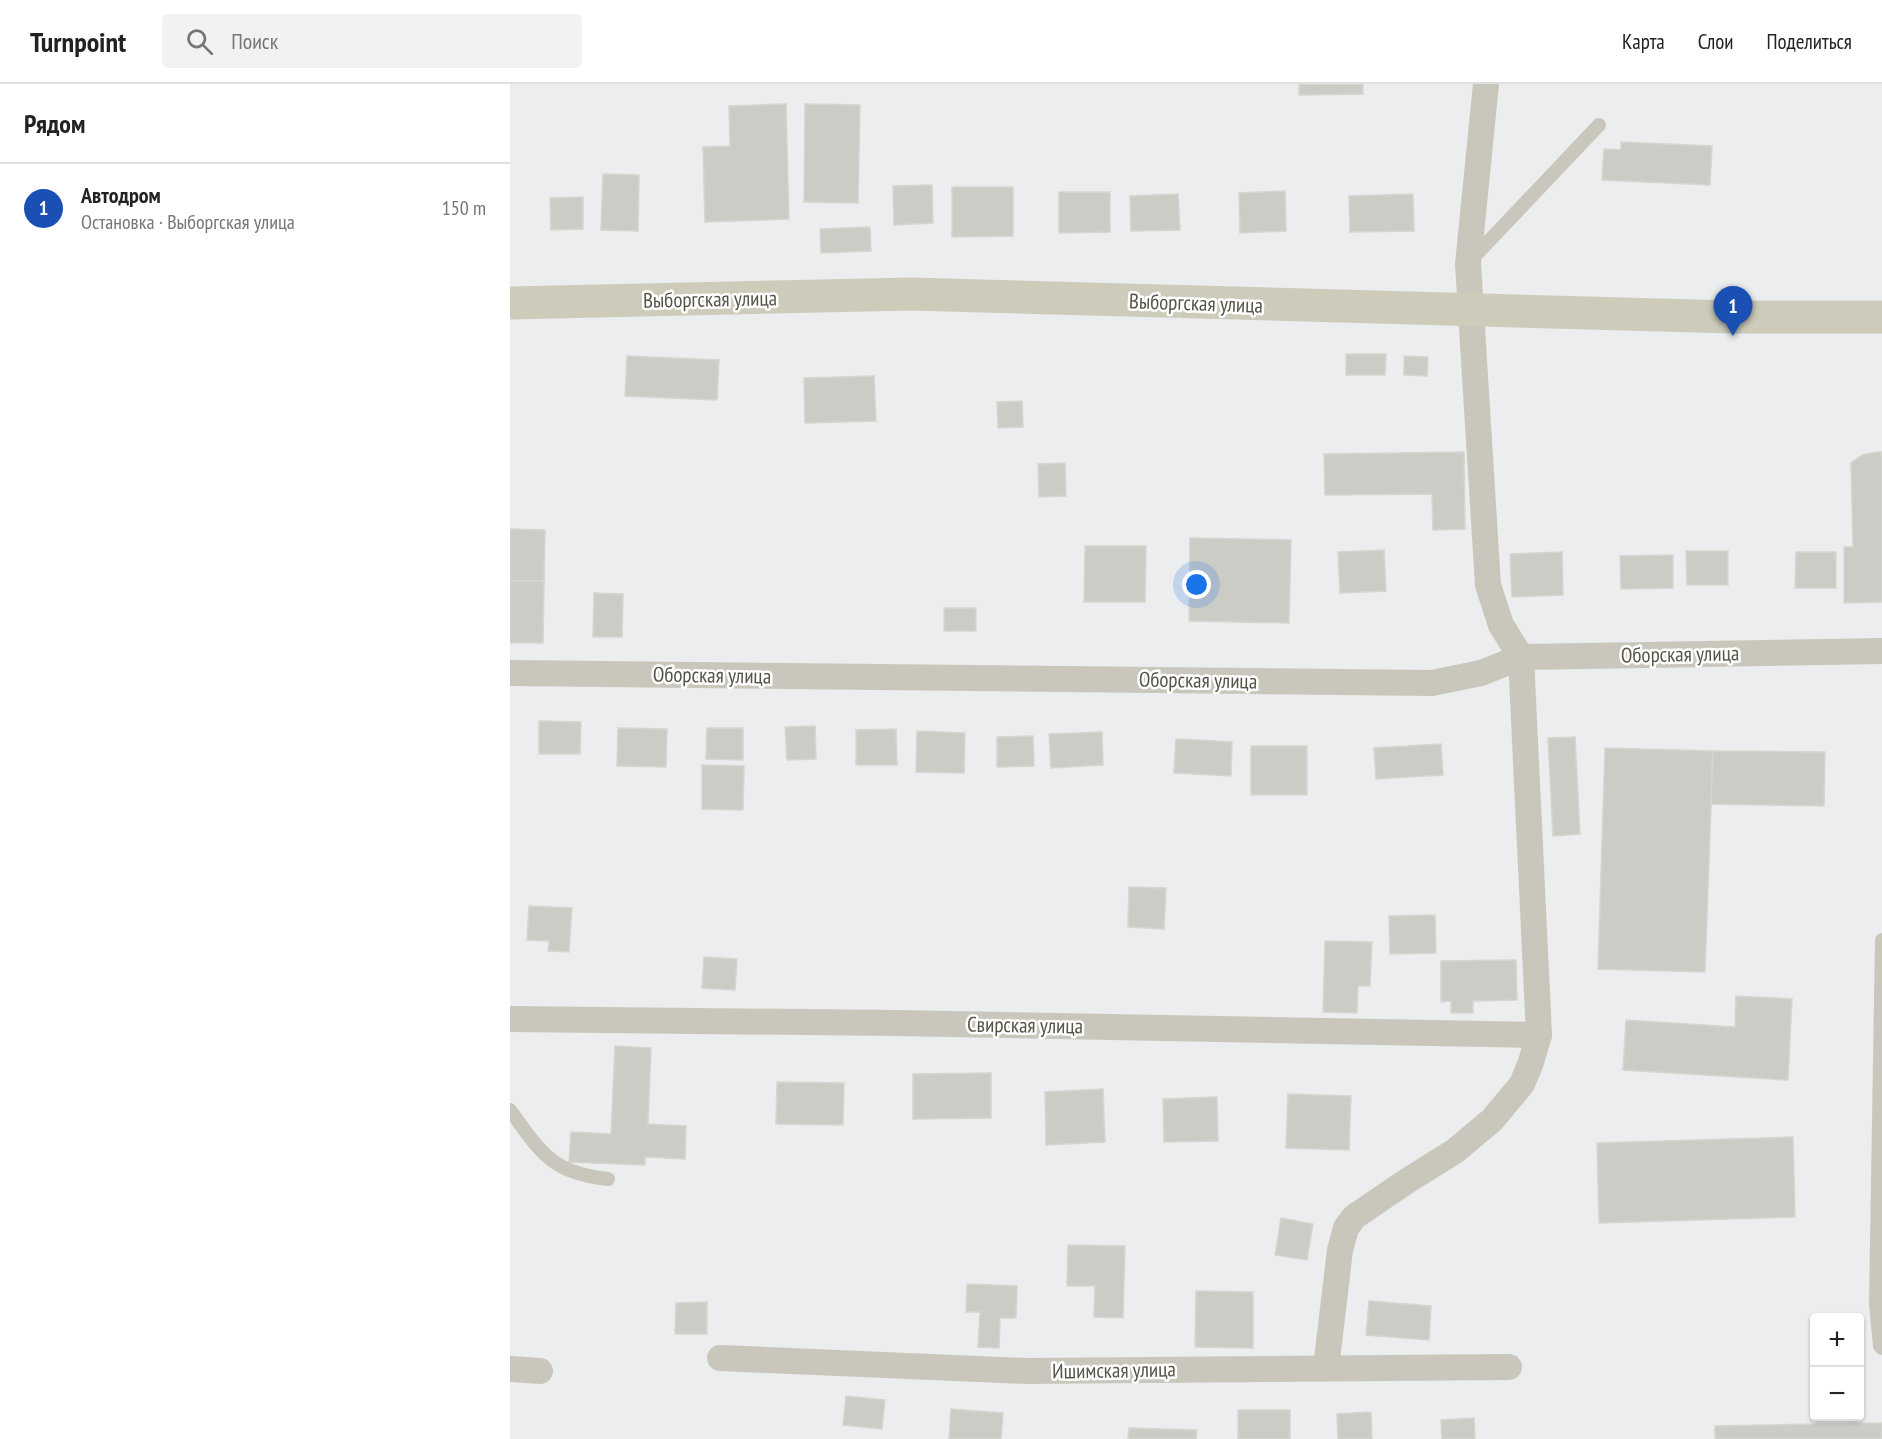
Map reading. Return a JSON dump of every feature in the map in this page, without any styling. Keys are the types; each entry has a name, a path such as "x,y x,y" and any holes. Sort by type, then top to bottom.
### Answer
{"street":[{"path":"1326,1368 1340,1250 1346,1228 1354,1217 1455,1151 1492,1120 1522,1084 1539,1035 1521,657 1501,625 1488,585 1468,264 1486,84"},
{"name":"Выборгская улица","path":"510,303 912,294 1732,317 1882,317"},
{"name":"Оборская улица","path":"510,673 1432,683 1481,673 1521,657 1882,651"},
{"name":"Свирская улица","path":"510,1019 896,1023 1539,1035"},
{"name":"Ишимская улица","path":"720,1358 1026,1371 1509,1367"},
{"path":"510,1369 540,1371"}],"lane":[{"path":"1468,264 1599,125"},
{"path":"1882,940 1876,1305 1882,1348"},
{"path":"510,1110 533,1142 550,1160 568,1170 590,1177 608,1179"}],"building":[{"path":"1299,84 1363,84 1363,94 1299,95"},
{"path":"786,104 789,219 705,222 703,147 730,146 729,106"},
{"path":"805,104 860,105 858,203 804,202"},
{"path":"1621,142 1712,146 1710,185 1602,180 1604,149 1621,150"},
{"path":"603,174 639,175 638,231 601,230"},
{"path":"932,185 933,223 894,225 893,186"},
{"path":"952,187 1013,187 1013,236 952,237"},
{"path":"1285,191 1286,231 1240,233 1239,193"},
{"path":"1059,192 1110,192 1110,232 1059,233"},
{"path":"1178,194 1180,230 1131,231 1130,196"},
{"path":"1413,194 1414,231 1350,232 1349,196"},
{"path":"583,197 583,229 551,230 550,198"},
{"path":"870,227 871,251 821,253 820,229"},
{"path":"1346,354 1386,354 1385,375 1346,375"},
{"path":"627,356 719,360 717,400 625,396"},
{"path":"1404,356 1428,357 1427,376 1404,375"},
{"path":"874,376 876,421 805,423 804,378"},
{"path":"1022,401 1023,427 998,428 997,402"},
{"path":"1464,452 1465,529 1433,530 1432,494 1325,495 1324,454"},
{"path":"1882,452 1882,602 1844,603 1844,547 1853,547 1851,463 1862,455"},
{"path":"1065,463 1066,496 1039,497 1038,464"},
{"path":"510,529 545,530 544,581 510,581"},
{"path":"1190,538 1291,540 1289,623 1189,621"},
{"path":"1085,546 1146,546 1145,602 1084,602"},
{"path":"1384,550 1386,591 1340,593 1338,552"},
{"path":"1686,551 1728,551 1728,585 1687,585"},
{"path":"1562,552 1563,595 1512,597 1510,554"},
{"path":"1796,552 1836,552 1836,588 1795,588"},
{"path":"1673,555 1673,588 1621,589 1620,556"},
{"path":"510,581 544,581 543,643 510,643"},
{"path":"594,593 623,594 622,637 593,637"},
{"path":"944,608 976,608 976,631 944,631"},
{"path":"539,721 581,722 580,754 539,754"},
{"path":"815,726 816,759 787,760 785,727"},
{"path":"618,728 667,729 666,767 617,766"},
{"path":"707,728 743,728 743,760 706,759"},
{"path":"896,729 897,765 856,765 856,730"},
{"path":"917,731 965,733 964,773 916,772"},
{"path":"1102,732 1103,765 1051,768 1049,734"},
{"path":"1033,736 1034,766 997,767 997,737"},
{"path":"1575,737 1580,834 1553,836 1548,738"},
{"path":"1176,739 1232,742 1231,776 1174,773"},
{"path":"1441,744 1443,775 1376,779 1374,748"},
{"path":"1251,746 1307,746 1307,795 1251,795"},
{"path":"1605,748 1713,751 1705,972 1598,969"},
{"path":"1713,751 1825,752 1824,806 1711,804"},
{"path":"702,765 744,766 743,810 702,809"},
{"path":"1129,887 1166,888 1164,929 1128,927"},
{"path":"529,906 572,908 569,952 548,951 549,941 527,940"},
{"path":"1435,915 1436,953 1390,954 1389,916"},
{"path":"1325,941 1372,942 1370,986 1358,986 1357,1013 1323,1012"},
{"path":"704,957 737,959 735,990 702,988"},
{"path":"1516,960 1517,1000 1473,1001 1473,1013 1451,1013 1451,1001 1441,1002 1441,961"},
{"path":"1736,996 1792,999 1788,1080 1623,1070 1626,1020 1735,1027"},
{"path":"615,1046 651,1048 648,1124 686,1126 685,1159 645,1157 645,1165 569,1162 571,1132 611,1134"},
{"path":"991,1073 991,1118 913,1119 913,1074"},
{"path":"777,1082 844,1083 843,1125 776,1124"},
{"path":"1103,1089 1105,1142 1046,1145 1045,1092"},
{"path":"1288,1094 1351,1096 1349,1150 1286,1148"},
{"path":"1217,1097 1218,1141 1164,1142 1163,1099"},
{"path":"1793,1137 1795,1217 1599,1223 1597,1143"},
{"path":"1281,1218 1313,1224 1307,1260 1275,1255"},
{"path":"1068,1245 1125,1246 1123,1318 1094,1317 1095,1286 1067,1286"},
{"path":"967,1284 1017,1286 1016,1318 1000,1318 999,1348 978,1347 980,1312 966,1312"},
{"path":"1196,1291 1253,1292 1253,1348 1195,1347"},
{"path":"1369,1301 1431,1306 1429,1340 1366,1335"},
{"path":"707,1302 707,1334 675,1334 676,1303"},
{"path":"846,1396 885,1400 882,1429 843,1425"},
{"path":"951,1409 1003,1413 1001,1439 949,1439"},
{"path":"1238,1410 1290,1410 1290,1439 1238,1439"},
{"path":"1371,1412 1372,1439 1338,1439 1337,1414"},
{"path":"1474,1418 1475,1439 1442,1439 1441,1420"},
{"path":"1882,1423 1882,1439 1715,1439 1715,1426"},
{"path":"1129,1428 1197,1430 1196,1439 1128,1439"}],"place":[{"name":"Автодром","path":"1733,336"}]}
